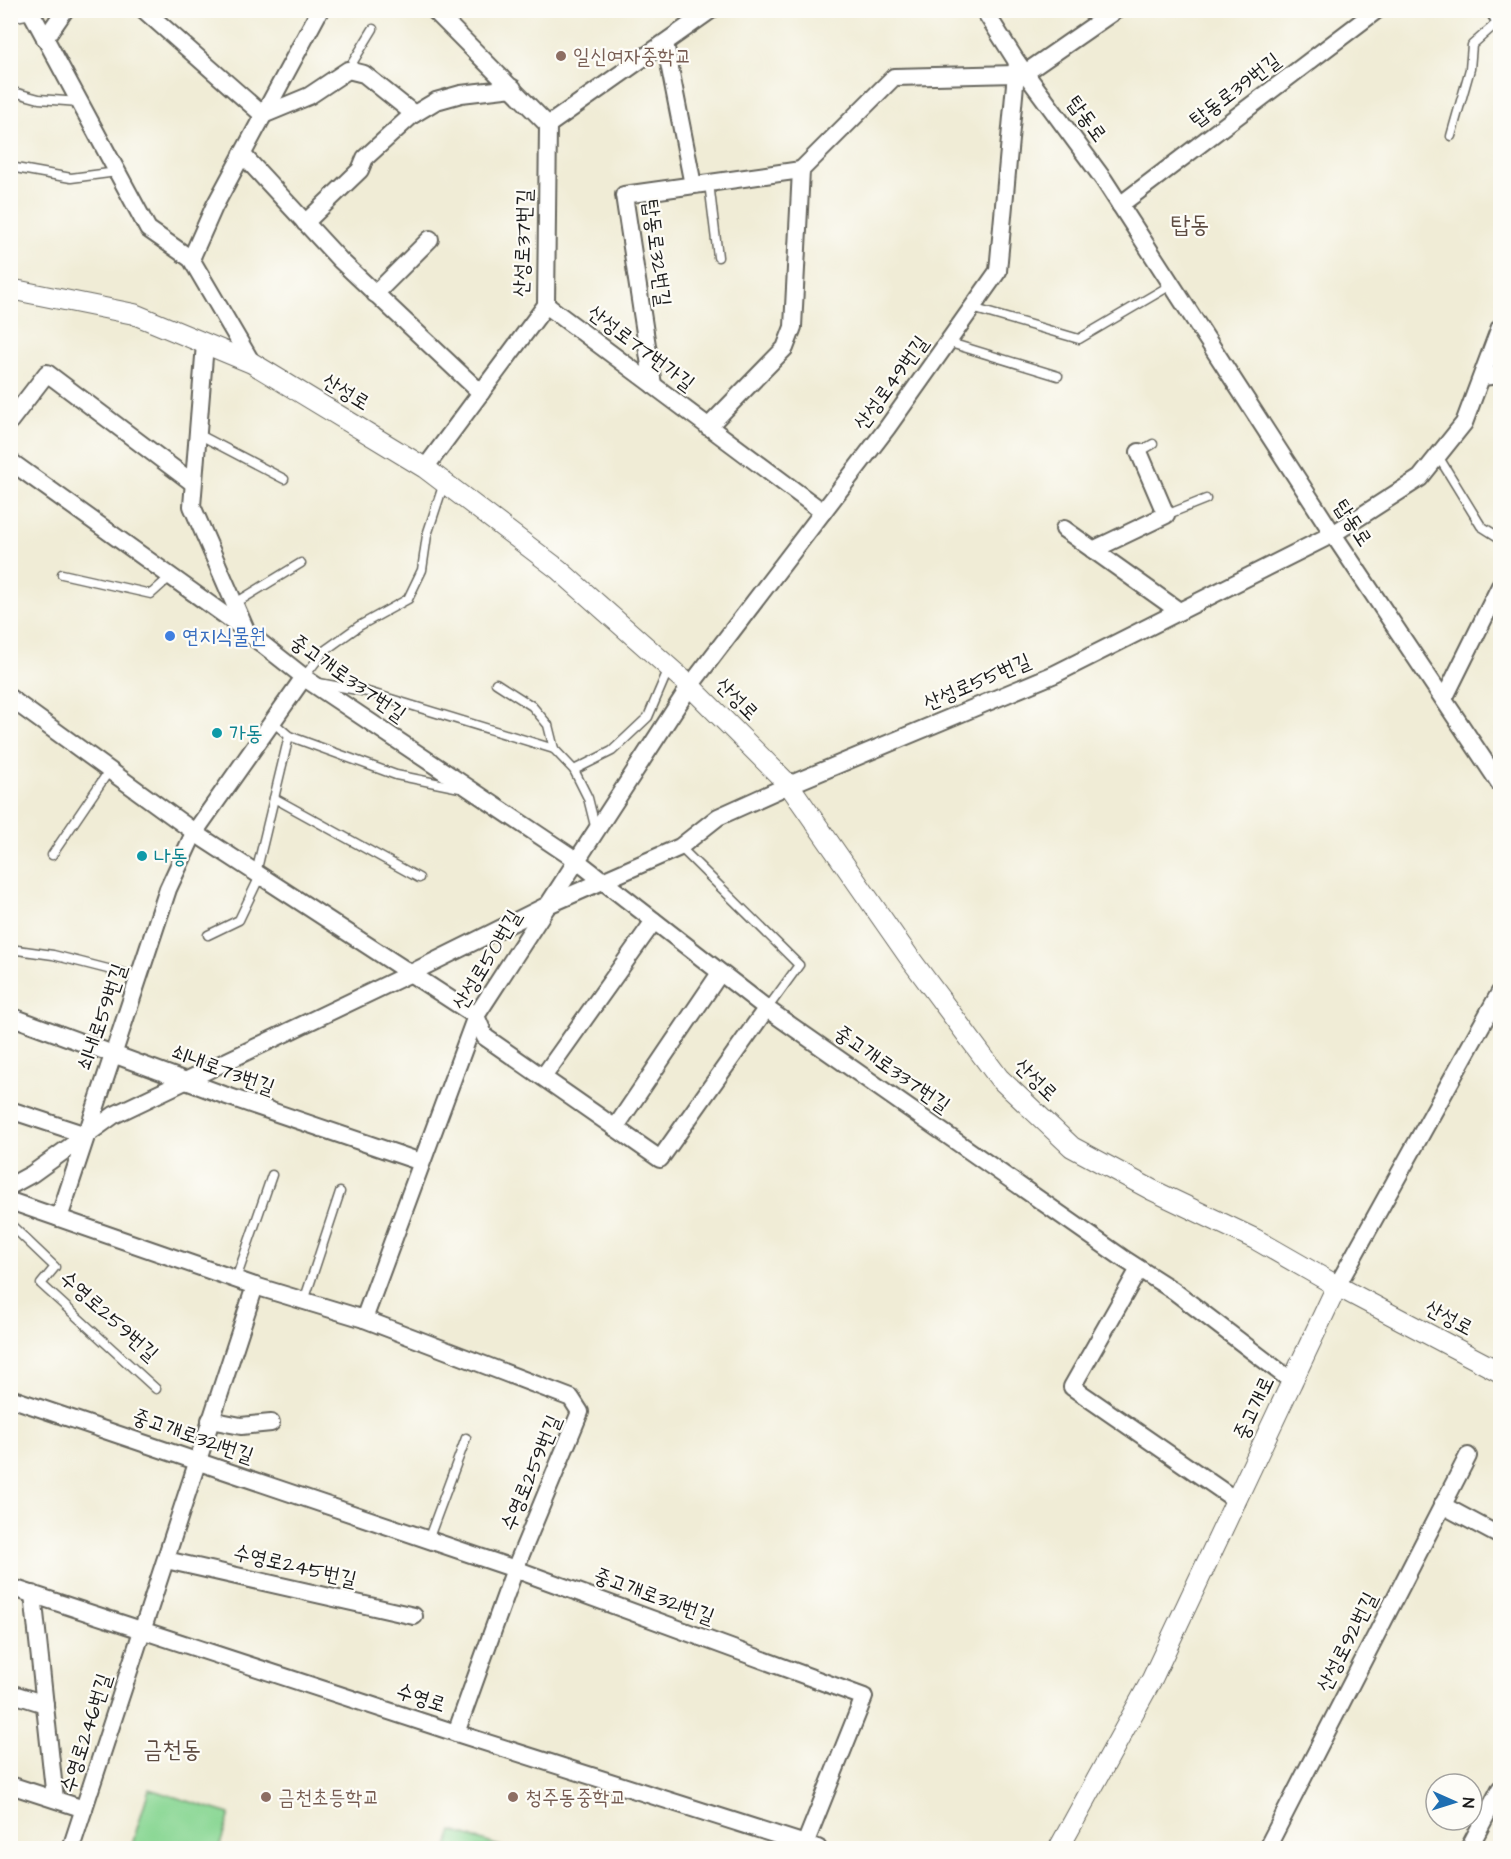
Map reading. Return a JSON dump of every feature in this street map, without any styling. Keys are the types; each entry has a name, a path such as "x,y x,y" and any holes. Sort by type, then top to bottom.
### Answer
{"street":[{"path":"45,39 65,10"},
{"path":"191,260 214,207 320,10"},
{"path":"434,10 548,125 711,10"},
{"name":"탑동로","path":"984,10 1019,70 1120,205 1333,534 1500,784"},
{"path":"708,427 785,348 793,327 801,170 894,77 1019,70 1116,10"},
{"name":"탑동로39번길","path":"1120,205 1377,10"},
{"path":"1494,10 1500,20"},
{"path":"31,12 148,229 191,260 252,363"},
{"path":"151,13 263,115"},
{"path":"665,43 701,184"},
{"path":"263,115 309,96 348,70 363,74 414,114"},
{"name":"산성로49번길","path":"690,686 887,428 998,271 1019,70"},
{"path":"305,223 360,170 365,158 414,114 436,101 461,94 513,88"},
{"name":"산성로37번길","path":"425,468 546,304 548,125"},
{"path":"242,154 340,260 480,393"},
{"name":"탑동로32번길","path":"653,385 624,195 801,170"},
{"path":"375,294 430,239"},
{"name":"산성로","path":"10,289 134,314 252,363 425,468 558,569 690,686 789,785 909,957 999,1078 1072,1147 1152,1190 1255,1239 1337,1286 1500,1372"},
{"name":"산성로77번가길","path":"546,304 823,512"},
{"name":"산성로55번길","path":"548,905 680,848 718,817 1055,674 1333,534 1420,478 1438,456 1464,423 1500,327"},
{"path":"205,344 192,506 246,631"},
{"path":"10,421 47,373 193,483"},
{"path":"1482,377 1500,375"},
{"path":"1094,550 1166,515 1146,448"},
{"name":"중고개로337번길","path":"10,460 246,631 307,679 576,860 766,1009 1174,1291 1293,1382"},
{"path":"1064,529 1179,611"},
{"path":"1444,699 1500,586"},
{"name":"쇠내로59번길","path":"59,1218 168,889 194,833 273,722 307,679"},
{"name":"산성로50번길","path":"364,1319 476,1016 690,686"},
{"path":"10,698 111,769 194,833 476,1016 485,1037 660,1159 766,1009"},
{"path":"10,1186 32,1174 114,1115 548,905"},
{"path":"543,1077 654,921"},
{"path":"615,1128 720,973"},
{"name":"중고개로","path":"1059,1848 1152,1679 1337,1286 1500,992"},
{"name":"쇠내로73번길","path":"10,1016 187,1081 421,1162"},
{"path":"10,1110 86,1135"},
{"name":"수영로259번길","path":"10,1201 255,1286 364,1319 572,1398 580,1412 515,1569 456,1733"},
{"path":"1140,1269 1072,1387 1237,1501"},
{"path":"143,1631 255,1286"},
{"name":"중고개로321번길","path":"10,1398 515,1569 864,1697 811,1846"},
{"path":"210,1420 241,1426 272,1423"},
{"name":"산성로92번길","path":"1266,1848 1468,1456"},
{"path":"1442,1505 1500,1536"},
{"name":"수영로245번길","path":"166,1560 414,1616"},
{"name":"수영로","path":"12,1585 143,1631 811,1846"},
{"path":"33,1594 55,1799"},
{"name":"수영로246번길","path":"71,1848 143,1631"},
{"path":"10,1693 45,1704"},
{"path":"10,1785 84,1809"},
{"path":"1468,1848 1500,1789"}],"lane":[{"path":"10,16 15,17 31,12"},
{"path":"1451,136 1470,69 1472,45 1500,20"},
{"path":"348,70 373,29"},
{"path":"10,92 39,99 79,102"},
{"path":"10,167 71,178 117,172"},
{"path":"701,184 718,257"},
{"path":"972,308 1079,339 1172,285"},
{"path":"947,342 1058,376"},
{"path":"197,434 284,479"},
{"path":"1438,456 1481,526 1500,538"},
{"path":"444,482 427,535 422,570 408,599 359,626 324,651 307,679 368,693 554,749"},
{"path":"1166,515 1206,499"},
{"path":"234,604 301,563"},
{"path":"62,574 151,594 171,576"},
{"path":"574,770 612,751 648,717 669,668"},
{"path":"496,683 531,706 548,726 554,749 574,770 588,798 596,830"},
{"name":"중고개로337번길","path":"273,722 289,736 396,775 473,791"},
{"path":"208,935 239,920 258,875 289,736"},
{"path":"52,855 111,769"},
{"path":"274,798 419,878"},
{"path":"680,848 799,965 766,1009"},
{"path":"10,949 53,955 140,977"},
{"path":"236,1279 272,1175"},
{"path":"304,1301 340,1192"},
{"name":"수영로259번길","path":"10,1224 55,1267 41,1284 156,1389"},
{"path":"429,1540 466,1438"}],"green space":[{"path":"149,1789 230,1814 219,1848 131,1848"},
{"path":"453,1831 505,1848 447,1848"}],"place":[{"name":"일신여자중학교","path":"561,56"},
{"name":"연지식물원","path":"170,636"},
{"name":"가동","path":"217,733"},
{"name":"나동","path":"142,856"},
{"name":"금천초등학교","path":"266,1797"},
{"name":"청주동중학교","path":"513,1797"}],"district":[{"name":"탑동","path":"1190,225"},
{"name":"금천동","path":"172,1750"}]}
